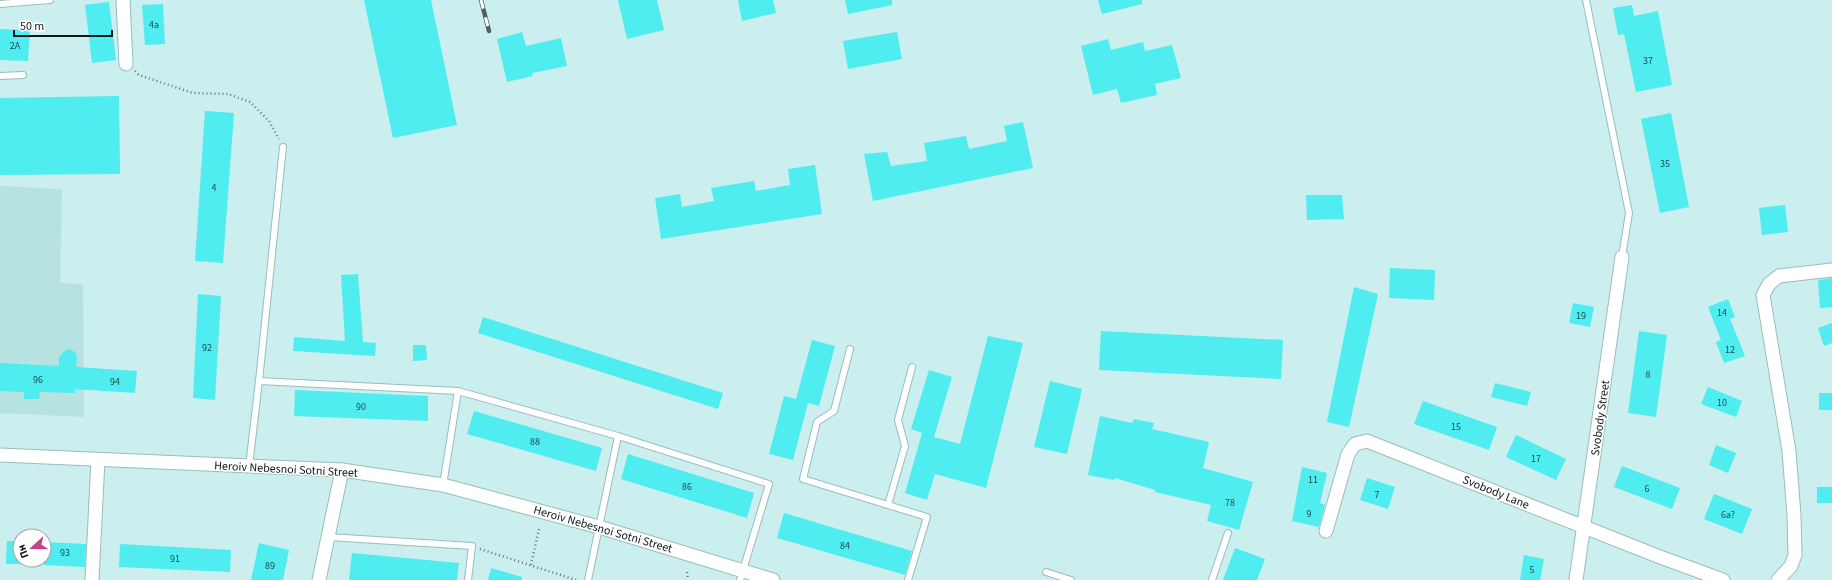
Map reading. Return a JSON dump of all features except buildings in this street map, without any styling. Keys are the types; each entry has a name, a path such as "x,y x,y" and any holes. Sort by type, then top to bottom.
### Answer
{"street":[{"path":"123,0 126,64"},
{"name":"Svobody Street","path":"1576,580 1622,257"},
{"path":"1778,580 1791,566 1795,555 1796,543 1789,451 1763,296 1769,284 1779,276 1832,270"},
{"name":"Svobody Lane","path":"1326,531 1348,454 1355,444 1367,441 1723,580"},
{"name":"Heroiv Nebesnoi Sotni Street","path":"0,455 342,470 443,485 599,527 742,575 774,580"},
{"path":"92,580 98,460"},
{"path":"319,580 342,470"}],"lane":[{"path":"0,4 50,0"},
{"path":"1586,0 1629,213 1622,257"},
{"path":"0,76 22,75"},
{"path":"249,466 283,147"},
{"path":"850,349 834,411 817,422 803,479 926,516 908,580"},
{"path":"888,505 905,446 898,420 912,367"},
{"path":"259,381 458,391 618,436 769,484 742,575"},
{"path":"443,485 458,391"},
{"path":"588,580 618,436"},
{"path":"1212,580 1228,533"},
{"path":"328,536 472,546 468,580"},
{"path":"1046,572 1071,580"}],"path":[{"path":"126,64 139,75 193,93 228,94 250,102 269,121 283,147"},
{"path":"530,565 539,528"},
{"path":"472,546 576,580"},
{"path":"687,572 688,580"}],"shaded area":[{"path":"0,186 62,189 60,283 83,284 84,417 0,413"}],"railway":[{"path":"481,0 489,31"}]}
